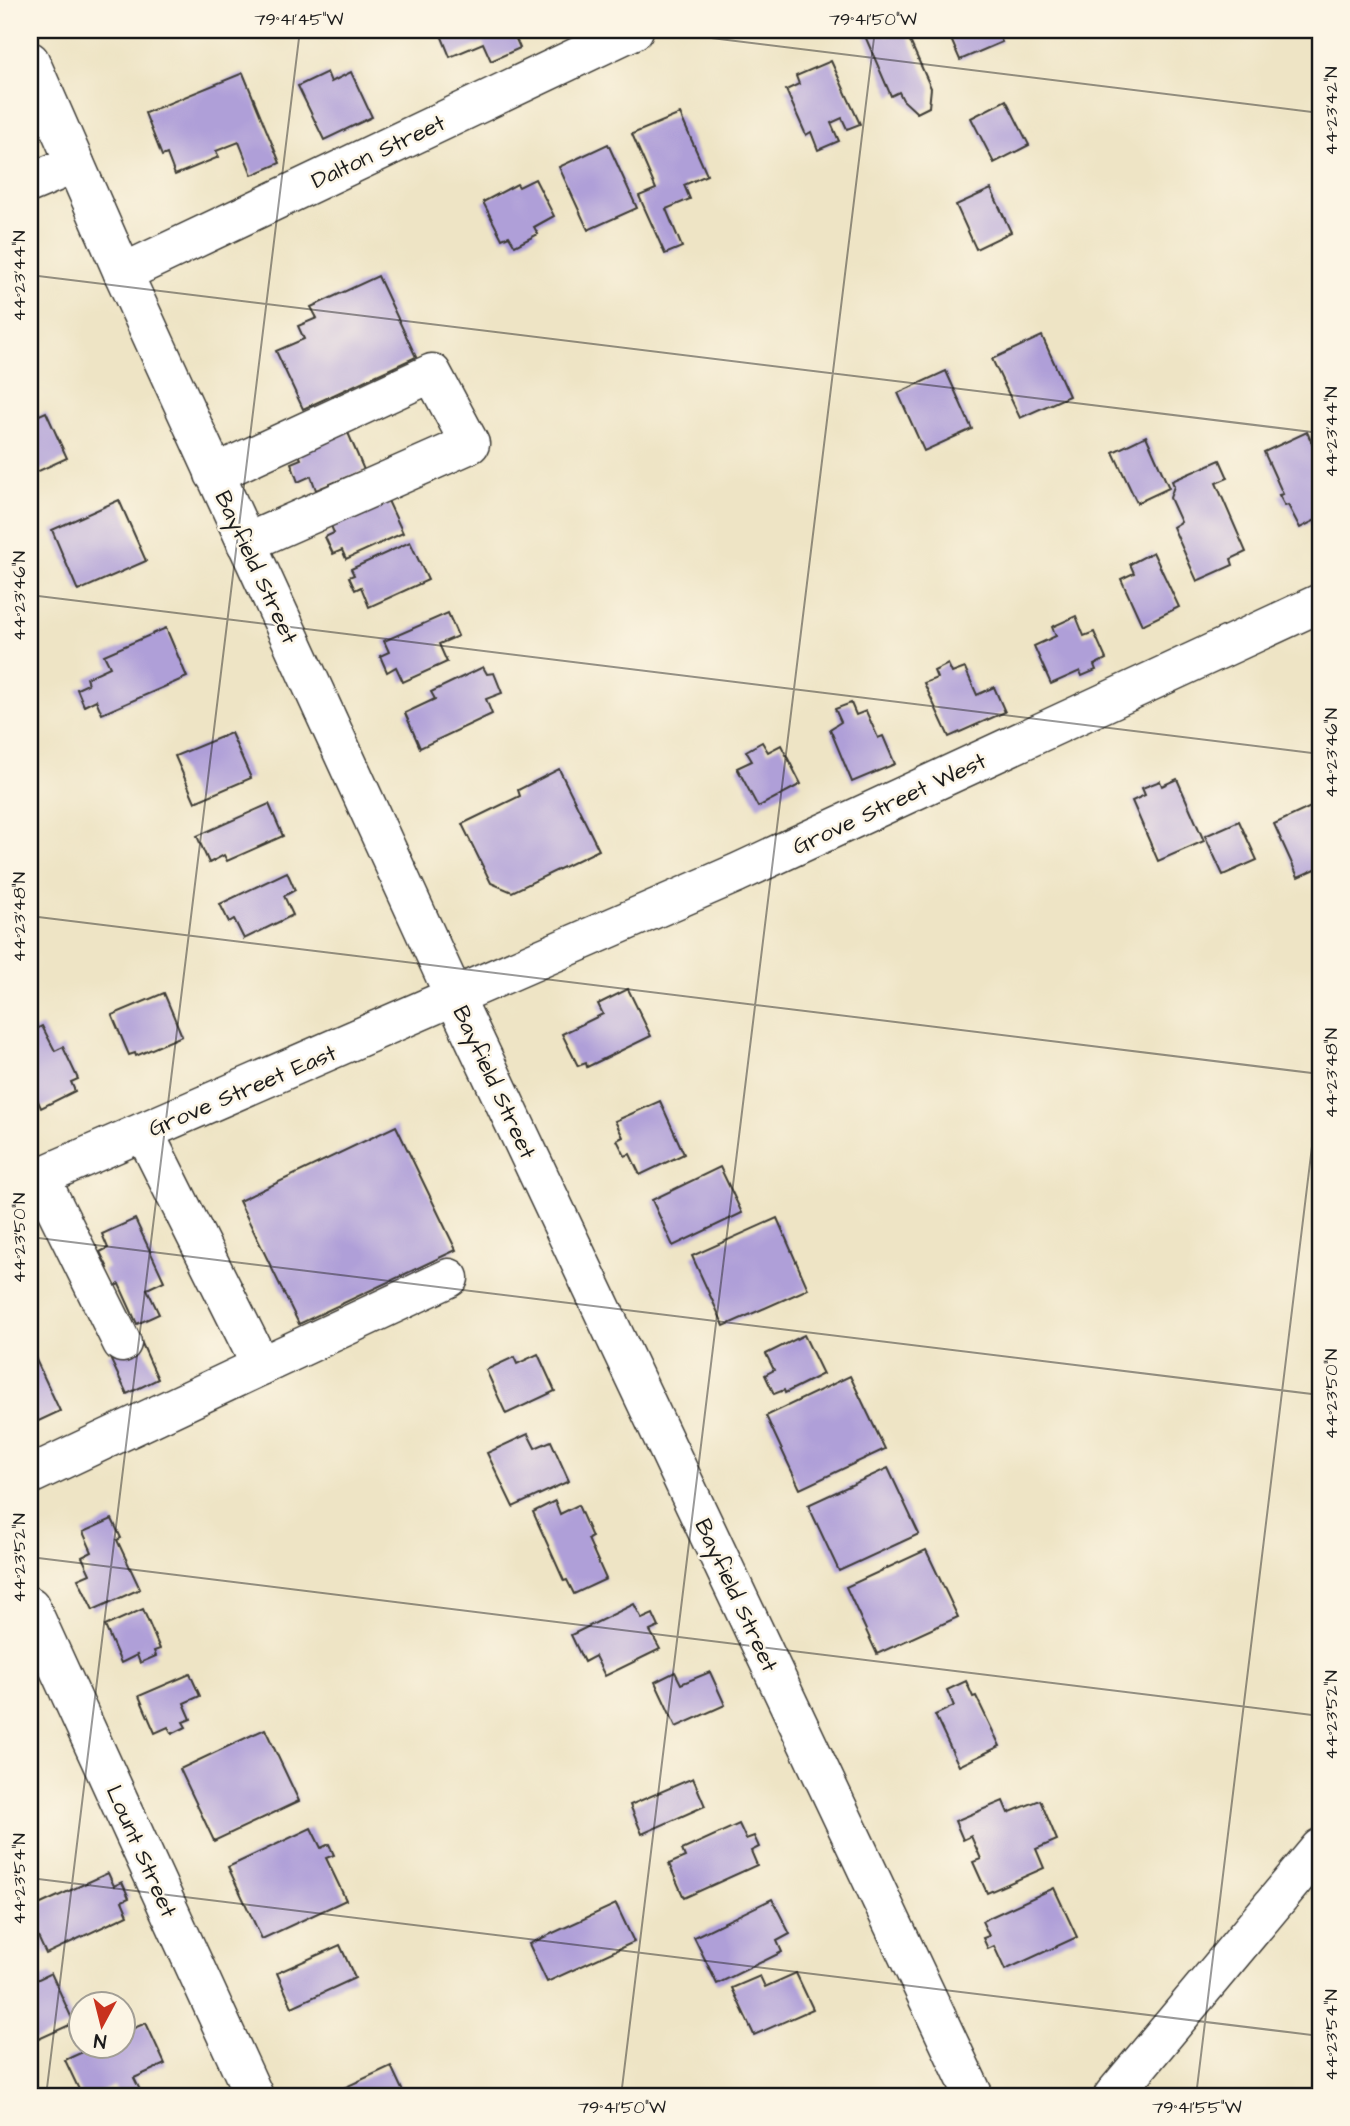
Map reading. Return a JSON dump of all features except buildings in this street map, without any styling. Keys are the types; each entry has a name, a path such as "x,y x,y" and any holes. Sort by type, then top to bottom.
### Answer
{"main road":[{"name":"Dalton Street","path":"122,272 588,40 634,30"},
{"name":"Bayfield Street","path":"32,73 455,998 974,2096"},
{"path":"30,183 75,164"},
{"path":"215,474 432,373 470,444 246,543"},
{"name":"Grove Street West","path":"455,998 762,862 1320,603"},
{"name":"Grove Street East","path":"35,1179 455,998"},
{"path":"144,1132 261,1366"},
{"path":"35,1179 122,1343"},
{"path":"30,1475 449,1278"},
{"name":"Lount Street","path":"30,1606 40,1653 254,2096"},
{"path":"1113,2096 1320,1848"}]}
